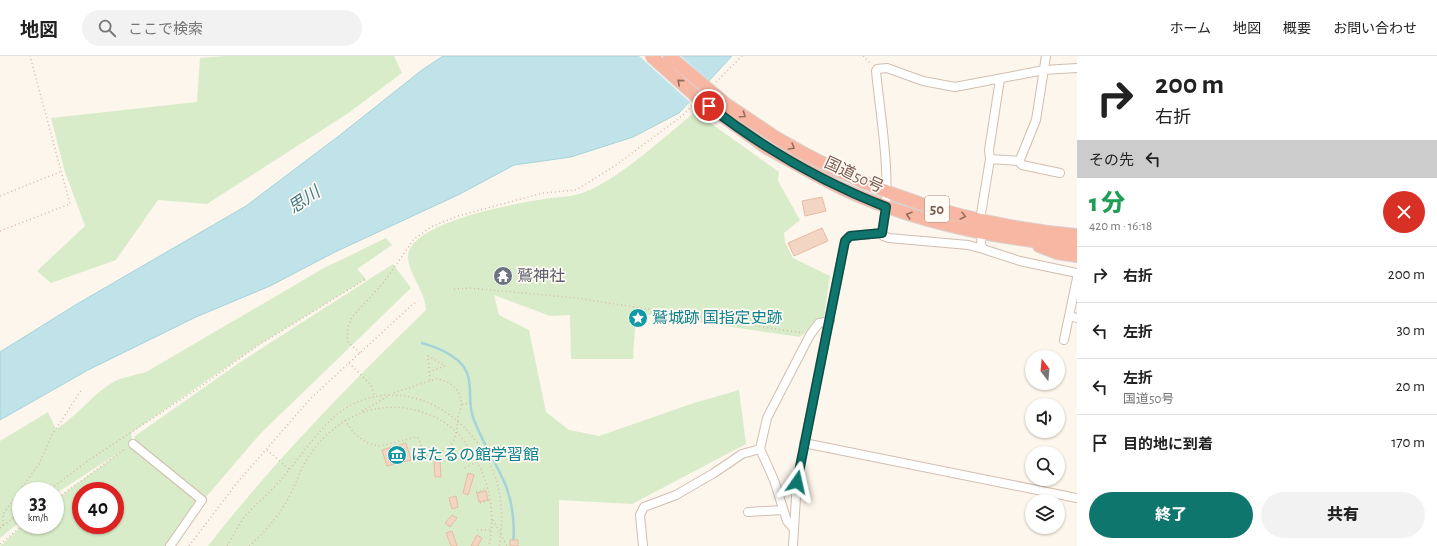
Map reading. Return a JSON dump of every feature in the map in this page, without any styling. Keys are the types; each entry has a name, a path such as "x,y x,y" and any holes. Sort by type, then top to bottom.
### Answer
{"highway":[{"name":"国道50号","path":"651,56 714,110 767,148 832,184 886,207 930,221 1031,242 1077,246"},
{"name":"国道50号","path":"669,56 726,104 775,137 809,157 886,191 939,209 985,221 1023,229 1077,235"},
{"path":"985,221 1077,226"},
{"path":"1031,242 1057,254 1077,256"}],"street":[{"path":"1020,161 1036,120 1046,56"},
{"path":"882,233 886,207 886,191 877,69 887,68 923,81 955,87 1044,70 1077,68"},
{"path":"985,221 990,159 989,150 1000,78"},
{"path":"990,159 1020,161"},
{"path":"1020,161 1020,164 1022,165 1060,173"},
{"path":"882,233 883,236 889,238 968,245 1020,261 1077,272"},
{"path":"793,546 797,482 845,241 850,236 882,233"},
{"path":"982,233 981,244 983,249"},
{"path":"1064,340 1073,317 1077,278"},
{"path":"793,528 787,521 774,480 760,449 767,418 810,335 819,323 830,321"},
{"path":"804,443 1077,498"},
{"path":"133,444 202,500 170,546"},
{"path":"643,546 640,515 644,507 676,495 714,473 742,454 760,449"},
{"path":"748,512 784,510"}],"path":[{"path":"0,231 70,204 60,172 30,56"},
{"path":"711,87 742,56"},
{"path":"863,56 877,69"},
{"path":"360,352 348,342 348,327 350,322 384,282 414,239 430,227 458,216 543,194 575,190 622,160 683,115 694,104"},
{"path":"0,196 60,172"},
{"path":"60,482 89,460 196,389 256,346 366,279"},
{"path":"454,289 471,288 576,298 810,335"},
{"path":"194,546 190,545 236,484 310,398 418,301"},
{"path":"428,372 446,366 428,356 428,372 430,381"},
{"path":"349,363 371,385 375,397"},
{"path":"227,546 245,516 290,470 306,447 335,417 354,404 430,381 442,379 452,384 460,393 462,404 456,438 448,448 428,455 424,454 419,439 416,437 380,446 359,438 345,420"},
{"path":"3,525 3,514 38,464 52,436 82,389"},
{"path":"249,546 272,524 282,510 306,461 324,438 345,420 391,394 405,395 428,402 442,409 458,421 470,434 491,466 501,505 502,534 500,546"},
{"path":"462,404 473,403"},
{"path":"360,412 397,407 414,409 438,419 457,433 478,461 488,488 493,520 489,546"},
{"path":"64,494 133,444"},
{"path":"266,450 290,470"},
{"path":"465,468 478,461"},
{"path":"476,492 488,488"},
{"path":"480,503 491,500"},
{"path":"0,528 12,518"},
{"path":"493,520 502,534 507,546"},
{"path":"477,530 492,530"},
{"path":"0,544 12,534"}],"green space":[{"path":"226,56 394,56 402,73 347,114 207,204 158,200 116,260 51,283 37,271 85,226 65,172 51,118 197,102 200,58"},
{"path":"695,112 779,172 778,181 800,220 784,233 785,242 793,258 830,276 824,317 800,337 636,313 633,359 571,359 570,315 550,316 494,295 499,315 529,330 546,412 569,430 599,436 694,403 739,390 746,444 632,504 559,500 559,546 208,546 259,484 313,424 426,310 425,303 409,264 408,257 409,251 417,240 430,231 469,216 511,205 570,196 585,192 628,167"},
{"path":"386,238 392,245 357,269 366,279 257,346 131,433 133,444 202,500 170,546 0,546 13,534 64,534 64,493 72,488 72,534 124,534 124,482 79,482 123,450 64,488 64,482 12,482 12,528 0,538 0,441 48,412 56,429 64,424 107,386 126,377 146,372 324,268"},
{"path":"393,264 411,288 260,434 206,497 134,442 135,436 239,363"}],"water":[{"name":"思川","path":"443,56 732,56 679,113 633,137 571,157 514,165 460,194 335,252 270,286 196,317 88,370 0,420 0,352 77,304 246,206 340,135 422,70"}],"pier":[{"path":"639,56 681,56 710,82 691,103"}],"building":[{"path":"822,197 826,211 805,216 802,201"},
{"path":"822,228 828,241 794,256 788,243"},
{"name":"ほたるの館学習館","path":"406,443 411,460 387,466 382,450"},
{"path":"440,461 441,477 435,477 434,462"},
{"path":"468,473 474,475 468,495 463,493"},
{"path":"486,491 488,500 479,502 477,493"},
{"path":"456,496 458,507 452,509 449,498"},
{"path":"452,515 457,518 450,527 445,523"},
{"path":"452,531 457,546 451,546 446,533"},
{"path":"477,535 482,538 478,546 471,546"},
{"path":"510,540 518,540 518,546 510,546"}],"waterway":[{"path":"422,343 450,355 464,367 467,373 470,385 470,405 473,417 480,435 502,477 508,493 513,516 513,546"}],"place":[{"name":"鷲神社","path":"503,276"},
{"name":"鷲城跡 国指定史跡","path":"638,318"},
{"name":"ほたるの館学習館","path":"397,455"}],"route":[{"path":"709,106 767,148 816,176 886,207 882,233 850,236 845,241 797,482"}]}
